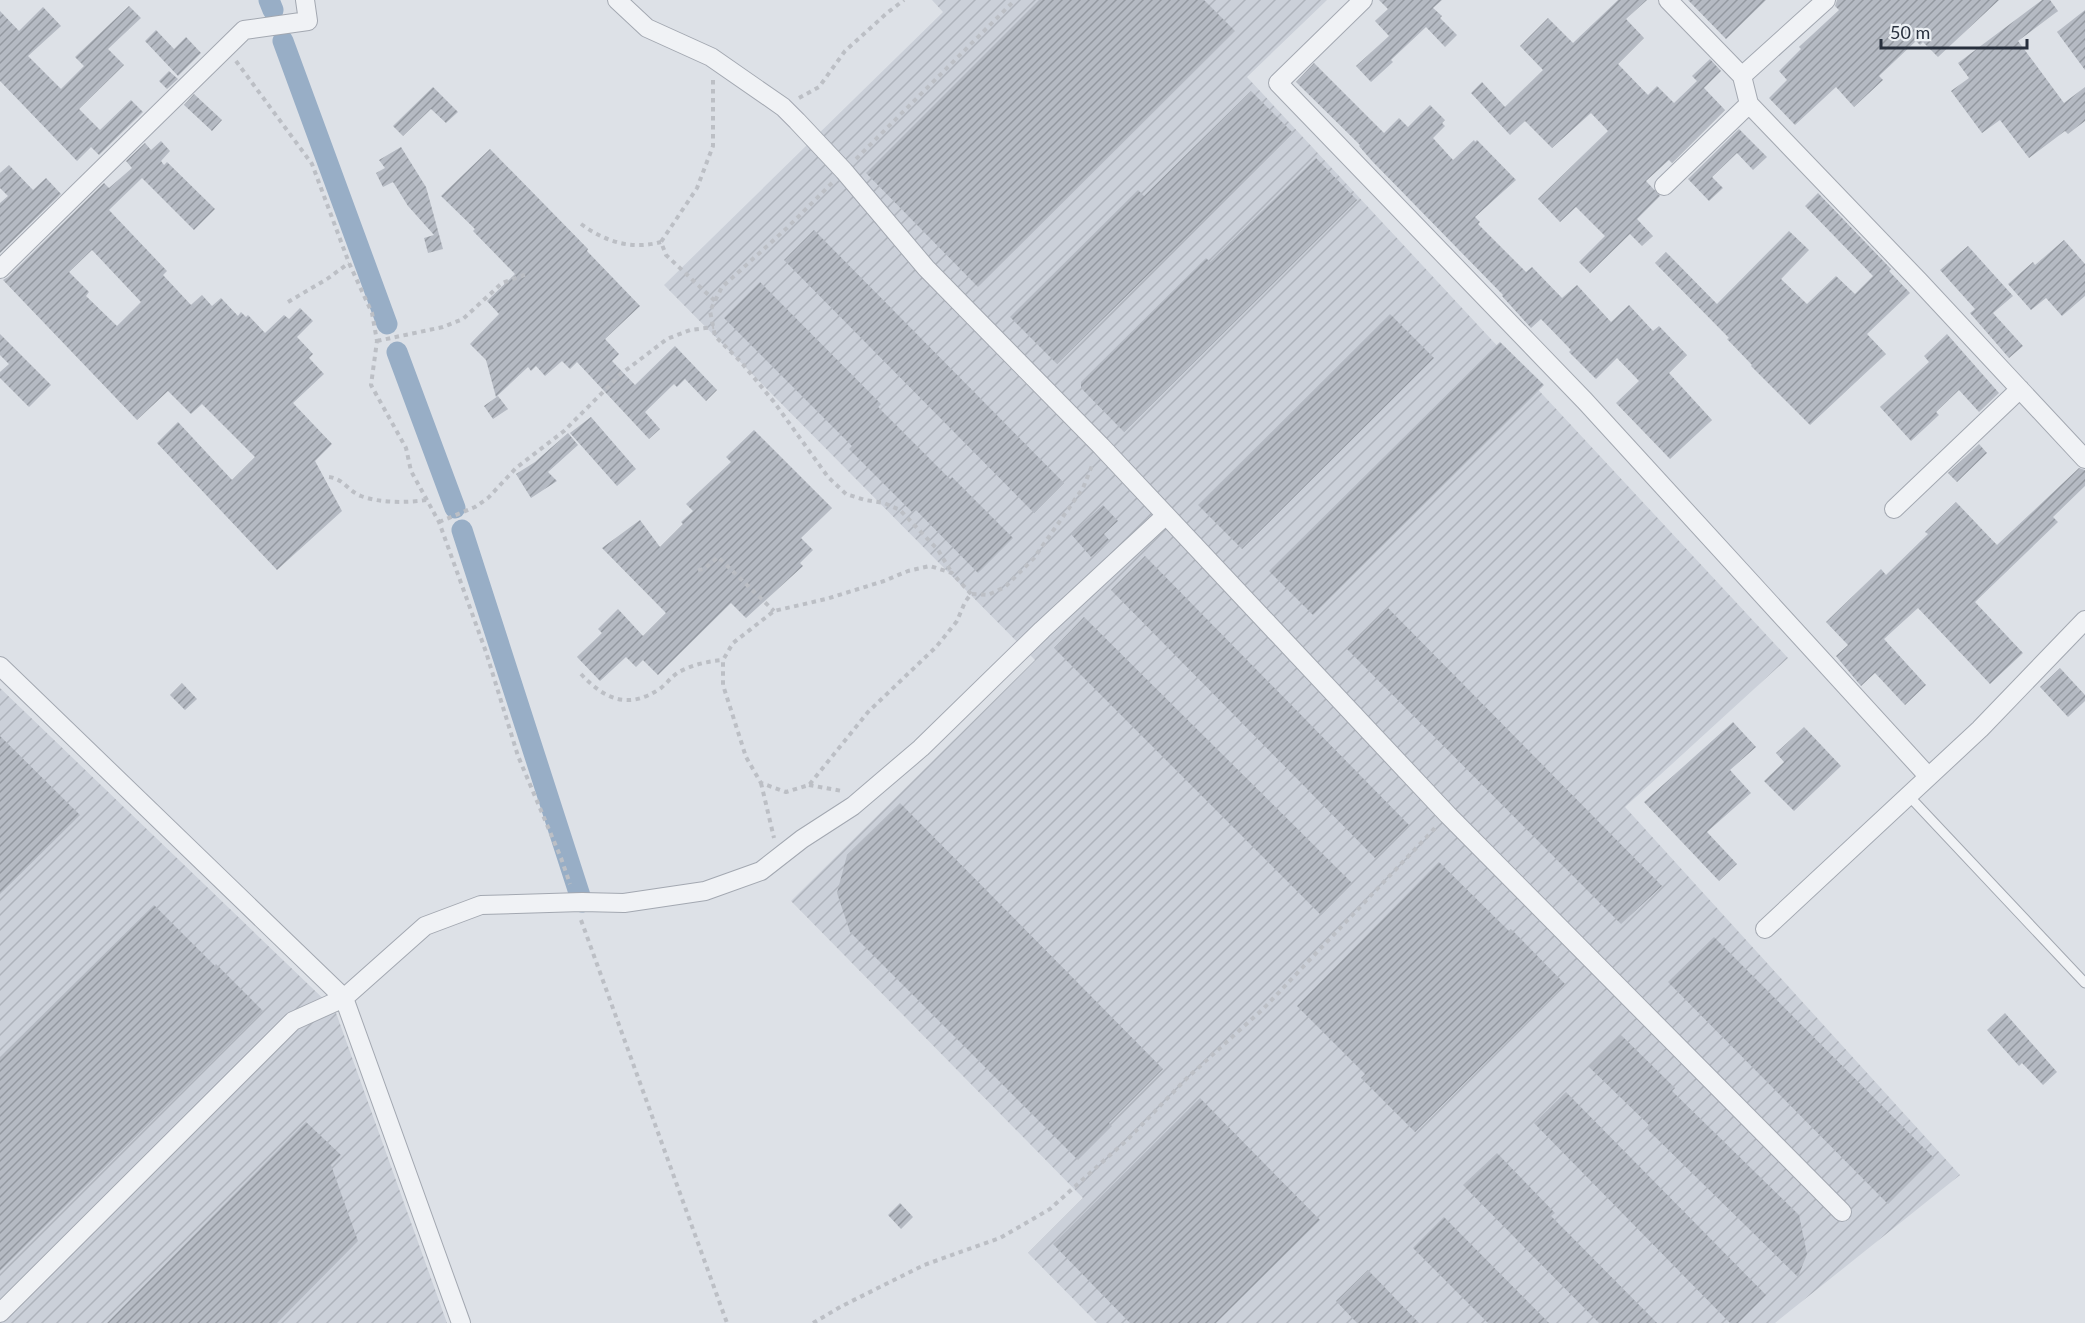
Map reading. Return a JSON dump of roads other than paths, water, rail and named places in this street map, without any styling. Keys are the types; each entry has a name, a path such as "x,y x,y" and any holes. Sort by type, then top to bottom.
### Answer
{"street":[{"path":"0,269 244,30 308,21 305,0"},
{"path":"617,0 646,28 711,57 783,108 844,171 926,268 1101,446 1448,815 1842,1212"},
{"path":"1363,0 1278,83 1585,401 1928,776"},
{"path":"1668,0 1742,76 1749,104 2085,459"},
{"path":"1742,76 1826,0"},
{"path":"1664,186 1749,104"},
{"path":"1894,509 2020,389"},
{"path":"0,1313 293,1021 344,998 425,926 481,905 624,903 705,891 760,871 863,797 921,748 1042,630 1165,516"},
{"path":"1766,929 1980,729 2085,620"},
{"path":"0,666 344,998 461,1323"}],"lane":[{"path":"1908,795 2085,983"}],"waterway":[{"path":"269,0 273,10"},
{"path":"283,41 387,324"},
{"path":"397,352 455,508"},
{"path":"462,530 582,902"}]}
